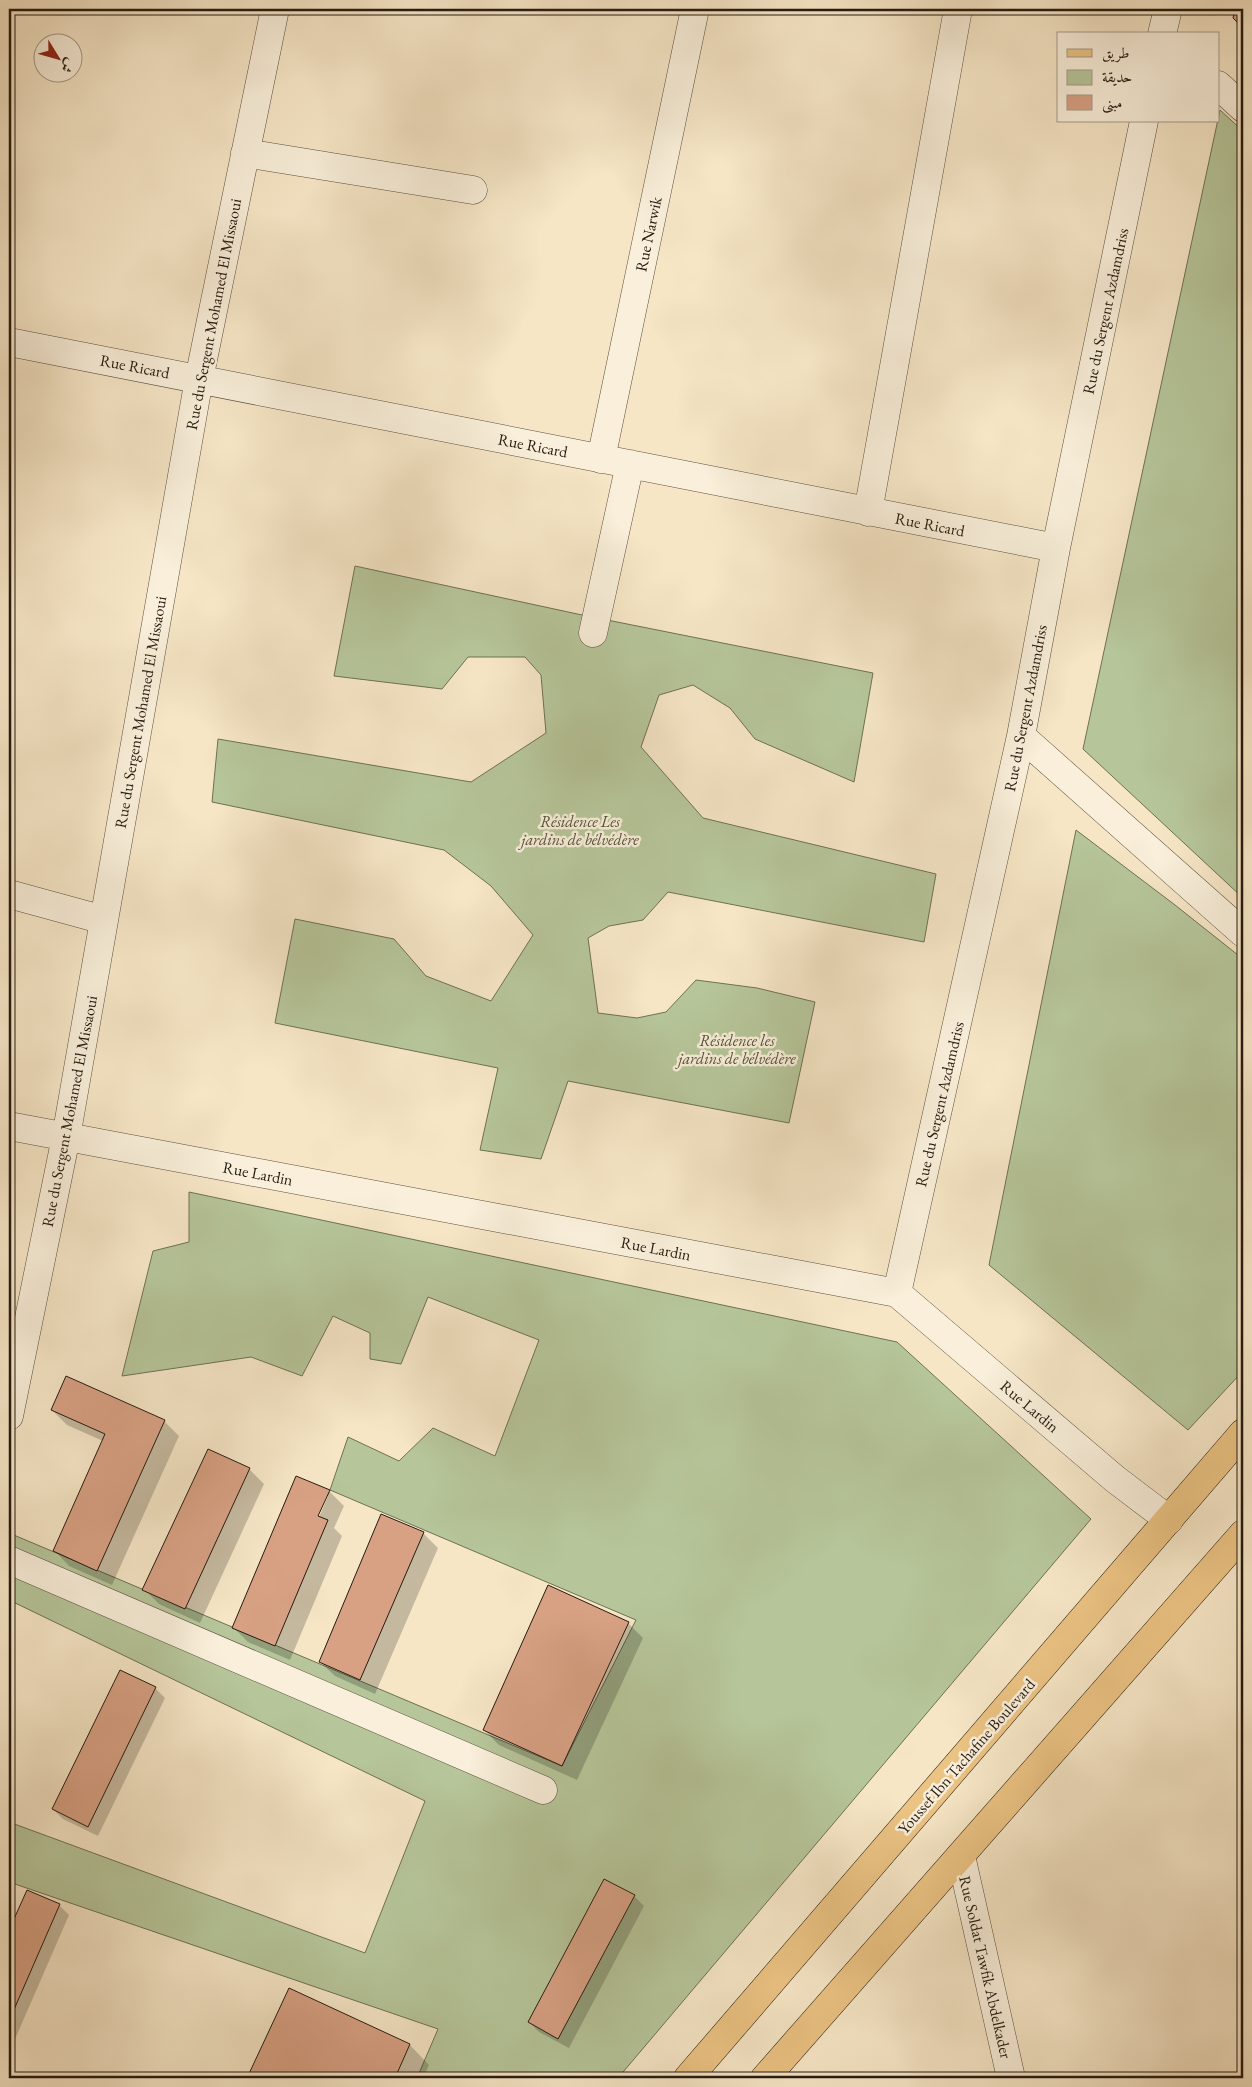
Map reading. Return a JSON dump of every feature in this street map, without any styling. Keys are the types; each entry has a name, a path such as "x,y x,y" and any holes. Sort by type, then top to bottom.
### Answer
{"main road":[{"name":"Youssef Ibn Tachafine Boulevard","path":"688,2078 1243,1433"},
{"path":"765,2078 1243,1534"}],"street":[{"name":"Rue du Sergent Mohamed El Missaoui","path":"9,1416 66,1137 199,379 275,9"},
{"name":"Rue Narwik","path":"602,459 695,9"},
{"path":"868,512 958,9"},
{"path":"1162,32 1168,9"},
{"path":"1220,87 1243,108"},
{"name":"Rue du Sergent Azdamdriss","path":"897,1293 1021,736 1056,548 1144,122"},
{"path":"246,153 473,190"},
{"name":"Rue Ricard","path":"9,342 1056,548"},
{"path":"593,633 630,464"},
{"path":"1021,736 1243,933"},
{"path":"9,894 104,920"},
{"name":"Rue Lardin","path":"9,1126 897,1293 1115,1479 1169,1520"},
{"path":"9,1560 543,1790"},
{"name":"Rue Soldat Tawfik Abdelkader","path":"961,1856 1011,2078"}],"green space":[{"path":"1220,110 1243,131 1243,898 1083,749 1217,122 1220,122"},
{"path":"355,566 582,615 873,673 854,782 755,739 730,708 693,685 659,695 641,747 703,818 936,874 924,942 668,892 643,920 609,926 588,938 598,1013 637,1018 666,1012 696,980 757,988 815,1002 789,1123 568,1081 541,1159 480,1150 498,1068 275,1023 295,919 394,939 426,976 491,1001 533,935 491,886 444,850 212,802 218,739 471,782 546,733 541,675 525,657 468,657 442,689 334,676"},
{"path":"1076,830 1243,959 1243,1371 1188,1430 989,1265"},
{"path":"189,1192 897,1342 1091,1519 618,2078 417,2078 438,2029 9,1882 9,1822 365,1953 425,1801 9,1600 9,1533 562,1766 636,1620 330,1490 348,1437 399,1461 433,1428 495,1456 539,1340 428,1297 401,1364 370,1359 370,1333 333,1316 302,1376 251,1357 122,1376 153,1251 189,1242"}],"building":[{"path":"1235,9 1243,9 1243,28 1233,18"},
{"path":"66,1376 165,1420 97,1571 53,1551 105,1434 51,1410"},
{"path":"208,1449 250,1468 185,1609 142,1590"},
{"path":"296,1476 330,1490 318,1516 328,1520 275,1646 232,1628"},
{"path":"381,1514 424,1532 360,1680 319,1662"},
{"path":"548,1585 629,1622 562,1766 483,1730"},
{"path":"120,1670 156,1687 88,1827 52,1809"},
{"path":"604,1879 635,1895 558,2039 528,2022"},
{"path":"27,1890 60,1904 9,2021 9,1930"},
{"path":"289,1988 410,2044 395,2078 247,2078"}],"park label":[{"name":"Résidence Les jardins de bélvédère","path":"580,830"},
{"name":"Résidence les jardins de bélvédère","path":"737,1049"}]}
